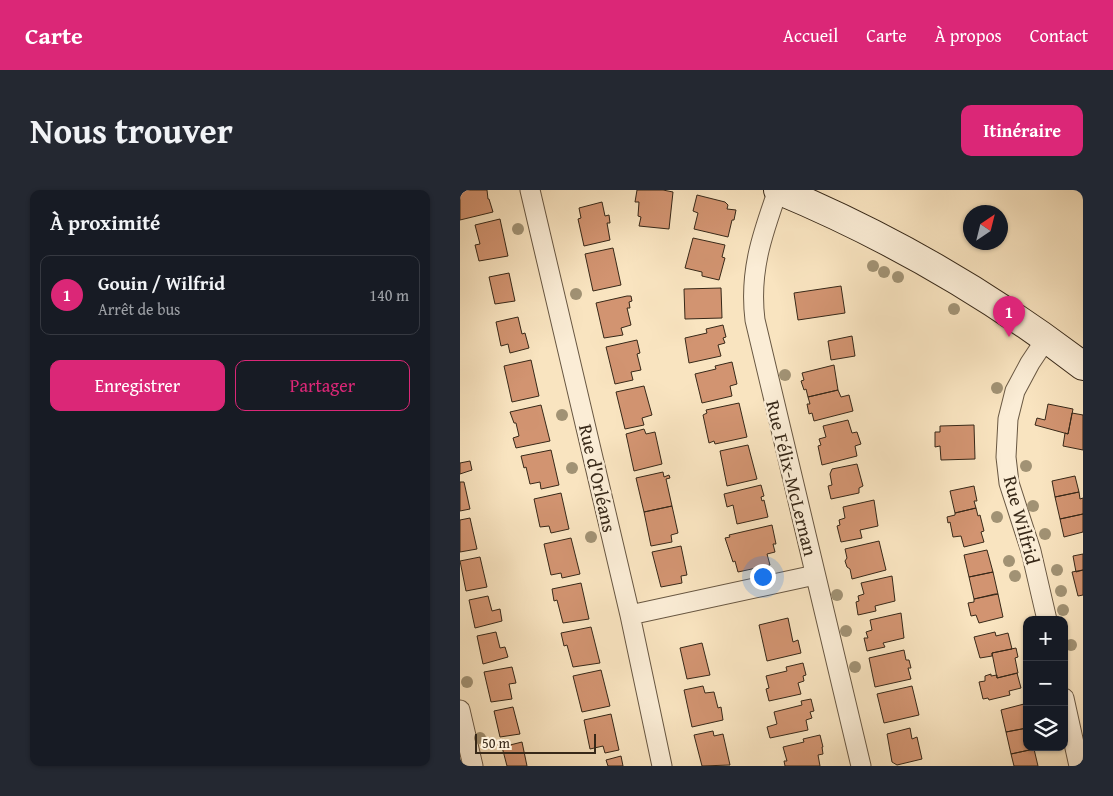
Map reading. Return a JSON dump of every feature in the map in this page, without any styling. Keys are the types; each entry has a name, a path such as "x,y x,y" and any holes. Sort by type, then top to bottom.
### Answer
{"main road":[{"path":"778,190 846,221 915,257 995,305 1083,366"}],"street":[{"name":"Rue d'Orléans","path":"530,190 630,615 662,766"},
{"name":"Rue Félix-McLernan","path":"778,190 756,259 752,287 753,305 759,340 861,766"},
{"name":"Rue Wilfrid","path":"1046,339 1014,391 1008,419 1006,457 1009,483 1031,551 1046,616"},
{"path":"630,615 815,575"},
{"path":"1066,706 1079,766"},
{"path":"460,710 473,766"}],"building":[{"path":"460,190 487,190 493,212 460,220"},
{"path":"637,190 673,192 669,229 639,226 641,217 638,216 639,202 635,202"},
{"path":"697,195 725,202 728,205 727,209 736,210 728,237 694,229 698,213 693,211"},
{"path":"602,202 605,216 609,215 610,223 607,223 610,240 584,246 578,219 581,218 579,208"},
{"path":"500,219 508,256 479,261 475,245 480,244 475,225"},
{"path":"693,238 725,245 722,257 725,258 719,280 702,276 702,272 685,268"},
{"path":"613,248 621,285 593,291 585,254"},
{"path":"509,273 515,301 495,304 489,277"},
{"path":"841,286 845,313 798,320 794,293"},
{"path":"721,288 722,318 685,319 684,289"},
{"path":"631,296 632,301 629,302 630,308 627,308 631,325 621,328 623,335 604,338 596,303"},
{"path":"518,317 522,334 525,333 529,348 510,353 508,344 501,346 496,322"},
{"path":"723,325 726,337 723,338 725,343 718,345 721,356 689,363 685,338 707,333 706,329"},
{"path":"852,336 855,356 831,360 828,341"},
{"path":"637,340 640,353 637,354 641,370 631,372 633,380 615,384 606,347"},
{"path":"531,360 539,396 512,402 504,366"},
{"path":"732,362 737,384 730,386 732,396 702,403 695,374 716,369 715,366"},
{"path":"834,365 838,390 808,397 801,381 804,380 802,373"},
{"path":"644,386 652,415 642,418 644,425 625,429 616,392"},
{"path":"838,390 841,397 849,395 853,411 814,421 812,413 809,414 807,404 810,404 808,397"},
{"path":"739,403 747,437 715,444 714,441 709,443 703,415 707,413 706,410"},
{"path":"1048,404 1073,409 1068,434 1035,425 1037,418 1045,420"},
{"path":"541,405 550,441 516,448 513,438 519,436 516,423 514,423 510,412"},
{"path":"1072,413 1083,415 1083,450 1063,446 1065,433 1068,434"},
{"path":"848,420 852,433 857,432 861,444 855,446 857,456 822,465 818,446 821,445 819,439 826,437 823,426"},
{"path":"974,425 975,459 941,460 940,446 935,447 935,432 940,432 940,426"},
{"path":"644,429 646,434 655,432 662,464 634,471 626,434"},
{"path":"748,445 757,479 727,486 720,451"},
{"path":"551,450 559,485 541,489 540,482 530,484 521,456"},
{"path":"470,461 472,470 460,474 460,463"},
{"path":"857,464 863,486 859,488 859,493 831,499 828,486 832,485 830,474 832,469"},
{"path":"663,472 664,477 669,475 670,478 666,479 672,506 644,512 636,478"},
{"path":"1075,476 1079,492 1055,497 1052,481"},
{"path":"460,482 464,482 470,509 460,511"},
{"path":"761,485 764,496 761,497 762,501 764,500 768,517 737,524 733,505 727,507 724,494"},
{"path":"974,486 977,501 974,501 976,508 955,513 950,491"},
{"path":"1079,492 1080,499 1083,498 1083,514 1060,519 1055,497"},
{"path":"561,493 569,529 551,533 549,526 540,527 534,499"},
{"path":"874,500 878,526 860,530 862,538 841,542 837,526 840,525 839,520 845,518 843,507"},
{"path":"672,506 678,533 671,535 672,542 651,546 644,512"},
{"path":"976,508 984,531 981,532 984,542 964,547 961,536 953,537 947,517"},
{"path":"1083,514 1083,532 1064,537 1060,519"},
{"path":"470,518 477,549 460,552 460,520"},
{"path":"772,525 776,544 773,544 775,552 767,554 770,565 738,572 725,538 730,537 729,535"},
{"path":"571,538 580,574 562,578 561,573 551,575 544,544"},
{"path":"879,541 886,570 852,579 850,569 845,561 847,558 845,549"},
{"path":"681,546 687,575 681,576 682,583 661,587 652,552"},
{"path":"987,550 993,572 969,577 964,555"},
{"path":"1083,554 1083,570 1076,572 1073,556"},
{"path":"480,557 487,587 466,591 460,561"},
{"path":"1083,570 1083,595 1078,596 1072,572"},
{"path":"993,572 998,594 974,599 969,577"},
{"path":"892,576 895,601 875,606 876,611 858,615 856,602 859,601 858,596 864,594 861,583"},
{"path":"581,583 589,619 563,623 557,600 554,601 552,589"},
{"path":"998,594 1003,617 979,623 976,615 971,616 968,603 974,602 974,599"},
{"path":"488,596 492,611 500,609 502,621 475,628 469,600"},
{"path":"901,613 904,638 883,643 885,647 867,651 864,638 868,638 866,632 872,630 870,620"},
{"path":"788,618 793,642 798,640 801,653 767,661 759,625"},
{"path":"591,627 600,663 573,667 567,645 564,646 561,633"},
{"path":"496,632 500,648 505,647 508,657 483,664 477,636"},
{"path":"995,632 996,636 1008,633 1012,649 992,653 992,656 980,658 974,637"},
{"path":"702,643 710,675 687,679 680,648"},
{"path":"1016,648 1018,657 1015,658 1018,673 997,678 992,653"},
{"path":"904,650 906,660 909,660 911,668 908,668 911,679 875,687 869,658"},
{"path":"803,663 806,675 803,676 804,681 798,683 801,694 769,701 766,689 769,688 766,676 787,671 786,667"},
{"path":"512,667 516,683 509,684 512,699 491,702 484,672"},
{"path":"601,670 610,706 582,712 573,676"},
{"path":"1017,673 1021,688 1009,691 1010,695 989,700 988,698 983,699 979,682 985,681 985,676 997,675 997,678"},
{"path":"703,686 705,693 714,692 718,708 721,707 723,720 692,727 684,690"},
{"path":"912,686 919,715 884,723 877,694"},
{"path":"811,699 814,711 810,712 812,718 806,720 808,730 770,738 767,727 777,724 774,712 802,705 801,701"},
{"path":"1023,704 1023,729 1006,732 1001,710"},
{"path":"513,707 520,734 500,737 494,711"},
{"path":"611,714 619,750 605,753 603,746 590,749 584,720"},
{"path":"910,728 912,739 917,737 922,759 897,765 892,762 887,734"},
{"path":"1023,729 1023,751 1025,751 1011,754 1006,732"},
{"path":"713,731 714,736 723,734 730,765 702,766 694,735"},
{"path":"820,735 823,754 818,755 820,766 785,766 784,761 787,761 783,747 804,742 803,739"},
{"path":"522,742 527,766 507,766 502,747"},
{"path":"1034,751 1038,766 1014,766 1011,754"},
{"path":"621,756 623,766 608,766 606,760"}],"place":[{"name":"Gouin / Wilfrid","path":"1009,337"}]}
